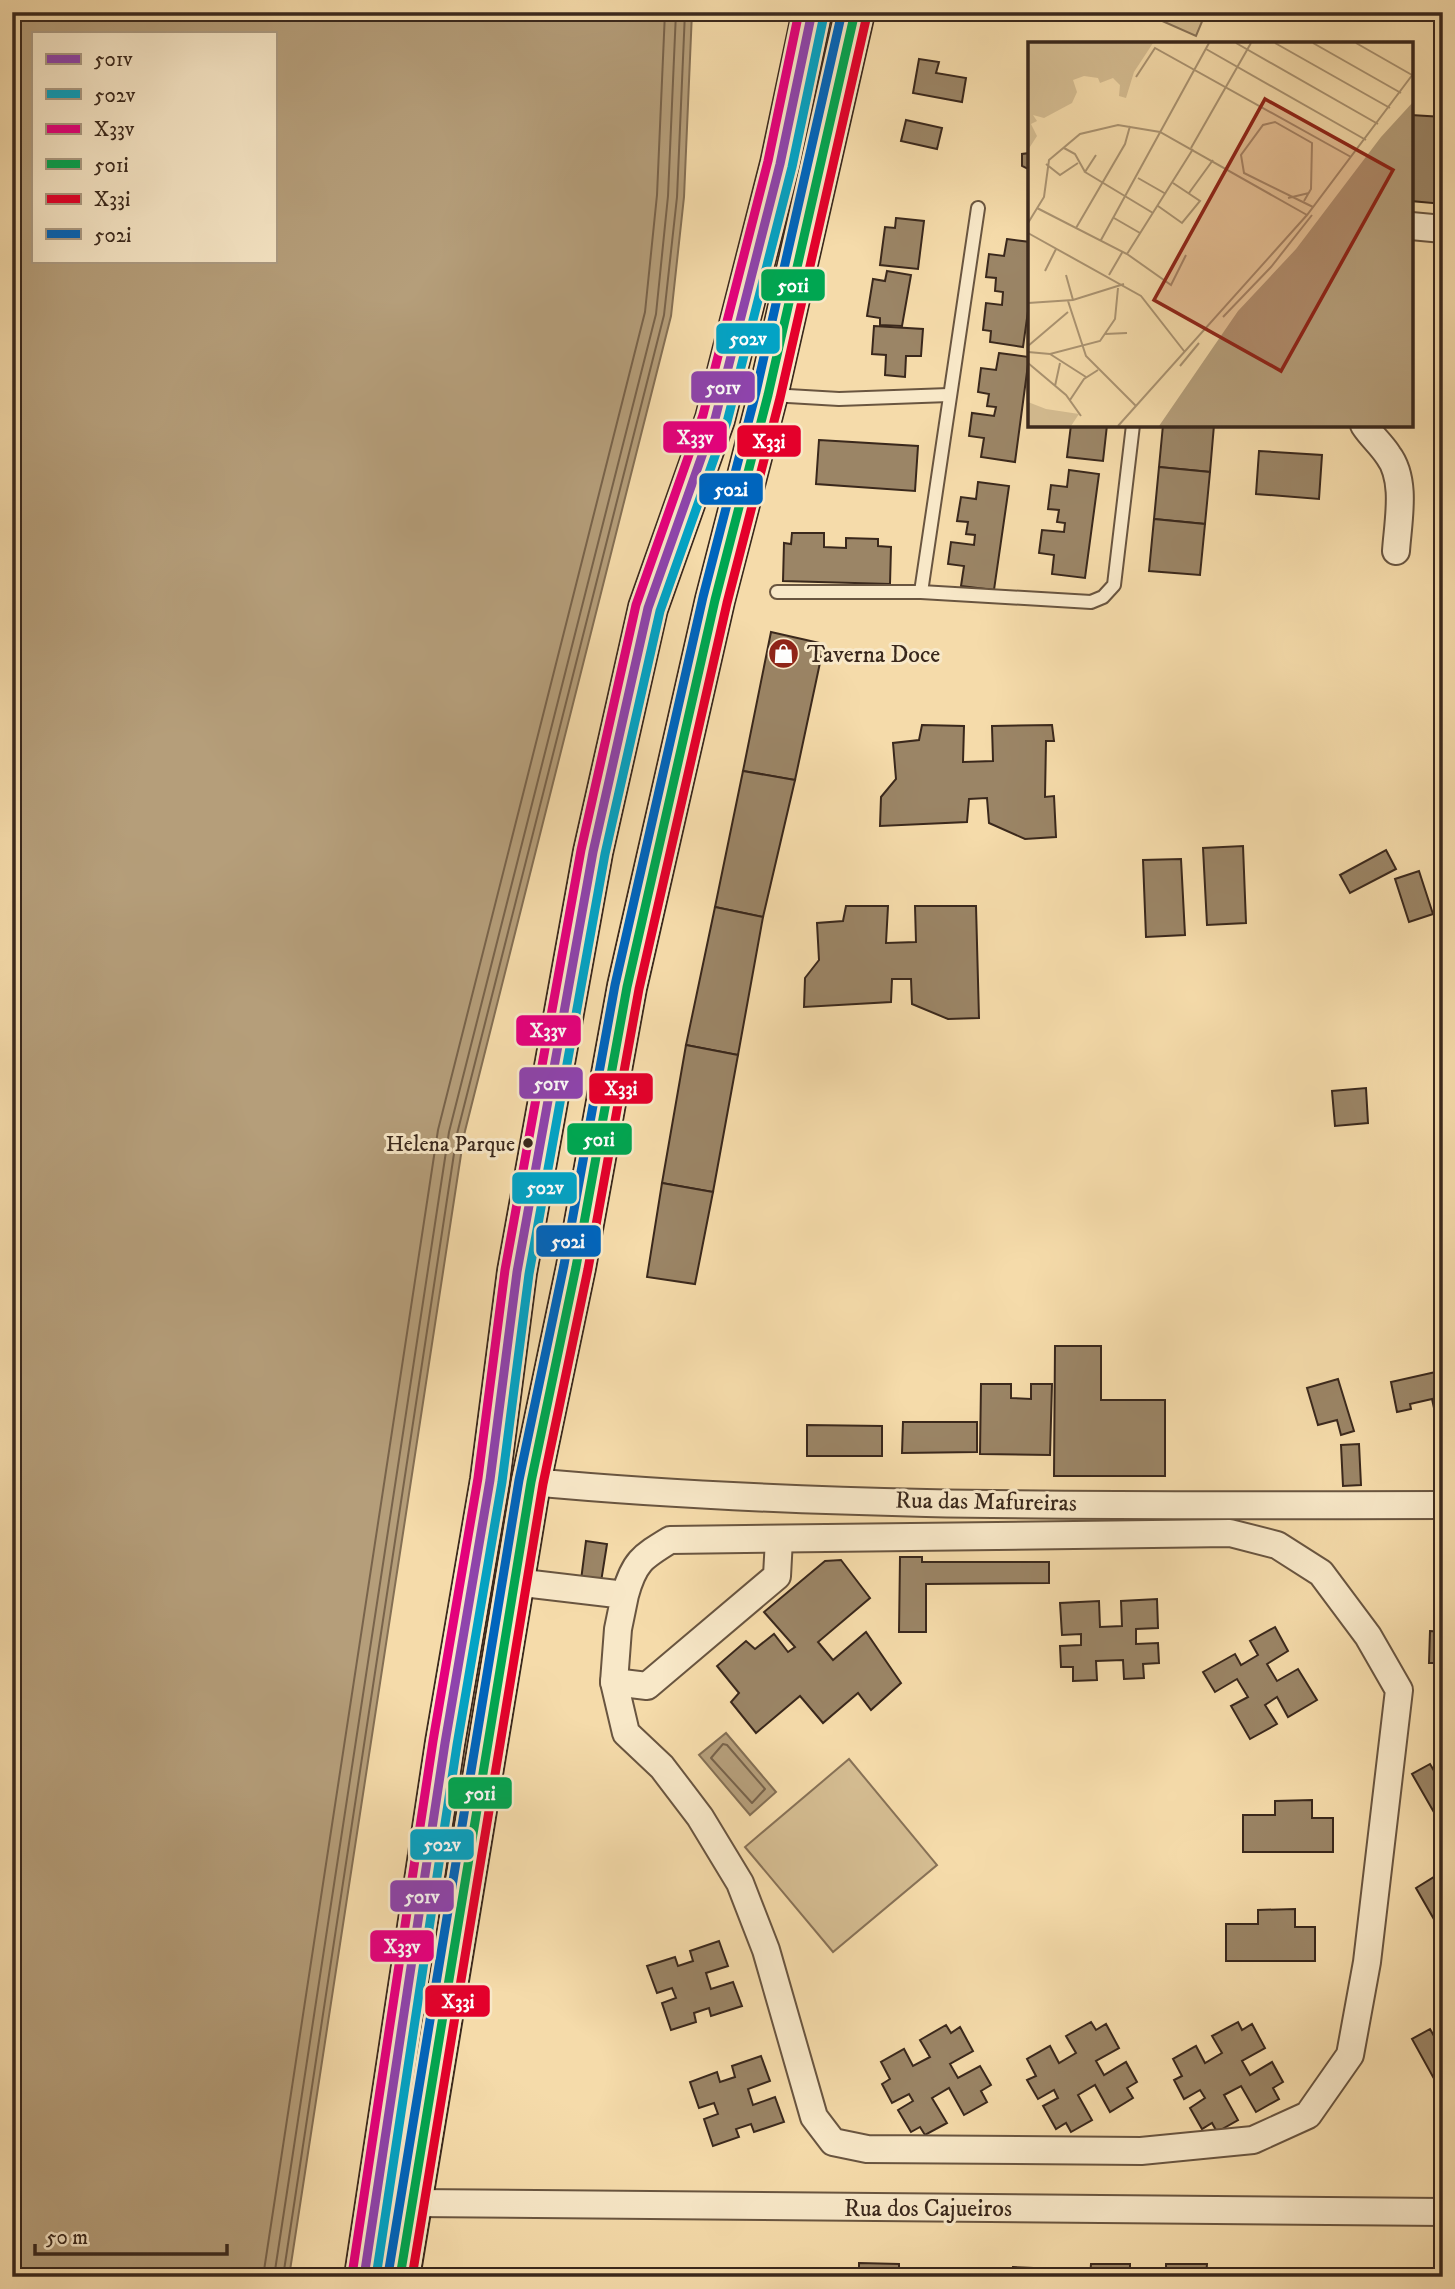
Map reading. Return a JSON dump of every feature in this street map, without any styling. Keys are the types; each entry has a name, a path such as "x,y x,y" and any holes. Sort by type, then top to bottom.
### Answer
{"main road":[{"path":"364,2277 443,1756 490,1480 521,1246 593,852 648,608 715,419 780,164 812,12"},
{"path":"400,2277 531,1482 576,1267 627,987 715,600 768,395 855,12"}],"street":[{"path":"1413,226 1443,229"},
{"path":"1366,427 1389,455 1395,468 1399,488 1396,551"},
{"name":"Rua das Mafureiras","path":"531,1482 621,1490 905,1501 1443,1505"},
{"path":"1230,1533 1277,1545 1321,1573 1368,1636 1399,1690 1367,1962 1350,2055 1308,2115 1253,2140 1140,2151 867,2149 833,2142 814,2117 766,1950 740,1883 700,1817 662,1767 625,1733 614,1682 618,1629 625,1595 631,1572 642,1557 670,1540 1230,1533"},
{"path":"614,1682 647,1686 777,1577 779,1539"},
{"path":"515,1582 625,1595"},
{"name":"Rua dos Cajueiros","path":"414,2203 1443,2212"}],"lane":[{"path":"921,592 978,208"},
{"path":"768,395 839,399 949,395"},
{"path":"777,592 921,592 1091,602 1103,597 1114,585 1133,427"}],"shaded area":[{"path":"1142,12 1206,12 1196,36"},
{"path":"849,1759 937,1865 833,1952 745,1847"}],"water":[{"path":"12,12 692,12 684,197 671,316 464,1135 289,2277 12,2277"},
{"path":"726,1733 776,1792 750,1815 699,1755"}],"building":[{"path":"919,59 939,62 936,73 966,78 962,102 913,93"},
{"path":"1413,115 1443,117 1443,204 1413,201"},
{"path":"906,120 942,128 937,149 901,141"},
{"path":"1028,153 1028,169 1022,166 1022,154"},
{"path":"896,218 924,221 918,269 880,265 885,227 895,228"},
{"path":"1007,239 1028,242 1028,311 1023,347 990,342 991,331 983,330 986,303 1002,305 1003,292 995,291 996,278 986,277 989,254 1004,256"},
{"path":"887,271 911,275 902,326 880,325 880,318 867,316 873,279 885,281"},
{"path":"874,326 923,329 921,356 906,356 905,377 885,375 886,355 872,354"},
{"path":"999,353 1028,357 1015,462 981,457 984,438 969,436 972,413 994,416 996,407 987,406 989,394 978,392 981,368 996,370"},
{"path":"1071,427 1107,427 1103,461 1067,457"},
{"path":"1163,427 1214,427 1210,472 1159,467"},
{"path":"819,440 918,446 915,491 816,484"},
{"path":"1259,451 1322,455 1319,499 1256,494"},
{"path":"1159,467 1210,472 1205,524 1154,519"},
{"path":"1069,470 1099,474 1085,578 1052,574 1054,555 1039,553 1042,530 1064,532 1065,523 1057,522 1059,510 1048,509 1051,485 1067,487"},
{"path":"978,482 1009,486 994,590 961,586 964,566 948,564 951,542 974,545 975,535 966,534 968,522 957,521 961,497 976,499"},
{"path":"1154,519 1205,524 1200,575 1149,571"},
{"path":"792,533 824,533 824,547 846,548 846,538 878,539 878,546 891,547 890,584 783,581 784,543 791,544"},
{"path":"771,632 824,644 795,780 743,771"},
{"path":"922,725 964,726 963,762 993,761 992,726 1052,725 1054,741 1046,741 1045,797 1054,796 1056,837 1025,839 989,823 987,798 969,799 967,822 880,826 881,797 896,779 893,743 919,740"},
{"path":"743,771 795,780 763,917 715,907"},
{"path":"1243,846 1246,923 1207,925 1203,848"},
{"path":"1386,850 1396,869 1350,893 1340,875"},
{"path":"1181,859 1185,935 1146,937 1143,860"},
{"path":"1419,871 1433,914 1409,922 1395,879"},
{"path":"846,906 888,906 886,943 916,942 915,906 976,906 979,1018 948,1019 912,1004 911,979 892,979 891,1002 804,1007 805,978 819,960 817,923 843,921"},
{"path":"715,907 763,917 738,1055 686,1045"},
{"path":"686,1045 738,1055 713,1192 662,1183"},
{"path":"1366,1088 1368,1123 1335,1126 1332,1091"},
{"path":"662,1183 713,1192 695,1284 647,1277"},
{"path":"1055,1346 1101,1346 1101,1400 1165,1400 1165,1476 1054,1476"},
{"path":"1440,1371 1443,1406 1434,1408 1432,1399 1410,1404 1411,1409 1397,1412 1391,1382"},
{"path":"1338,1379 1354,1431 1341,1435 1337,1420 1318,1425 1307,1388"},
{"path":"981,1384 1011,1384 1011,1398 1031,1399 1031,1384 1052,1384 1050,1455 980,1454"},
{"path":"903,1422 977,1422 977,1452 902,1453"},
{"path":"807,1425 882,1426 882,1456 807,1456"},
{"path":"1359,1444 1361,1485 1343,1486 1341,1445"},
{"path":"586,1541 607,1544 601,1582 581,1580"},
{"path":"900,1557 922,1557 922,1562 1049,1562 1049,1583 926,1584 926,1632 899,1632"},
{"path":"841,1560 870,1598 818,1642 833,1660 866,1632 901,1683 871,1710 858,1693 823,1723 800,1696 756,1733 731,1702 739,1693 717,1666 746,1641 755,1649 774,1634 788,1652 795,1647 764,1612 825,1561"},
{"path":"1157,1599 1158,1628 1136,1629 1136,1644 1158,1643 1159,1663 1143,1664 1144,1678 1124,1679 1123,1660 1096,1661 1097,1680 1073,1681 1073,1667 1061,1667 1060,1646 1081,1645 1081,1634 1062,1635 1060,1603 1099,1601 1100,1627 1122,1626 1121,1601"},
{"path":"1275,1627 1288,1651 1267,1664 1277,1681 1298,1669 1317,1700 1288,1717 1277,1697 1265,1705 1277,1724 1250,1739 1231,1706 1248,1697 1237,1679 1215,1692 1203,1672 1235,1654 1241,1665 1258,1655 1250,1641"},
{"path":"1430,1631 1443,1632 1443,1663 1429,1663"},
{"path":"1430,1764 1443,1786 1443,1828 1412,1774"},
{"path":"1312,1800 1312,1818 1333,1818 1333,1852 1243,1852 1243,1815 1275,1815 1275,1801"},
{"path":"1434,1877 1443,1892 1443,1935 1416,1888"},
{"path":"1295,1909 1295,1927 1315,1927 1315,1961 1226,1961 1226,1924 1258,1924 1258,1910"},
{"path":"719,1941 728,1966 706,1973 711,1989 733,1982 742,2006 711,2016 709,2008 694,2013 696,2022 671,2030 662,2003 676,1998 672,1988 657,1993 647,1966 675,1957 678,1966 693,1961 690,1951"},
{"path":"1091,2022 1096,2030 1106,2024 1119,2048 1096,2061 1104,2075 1126,2062 1137,2082 1127,2088 1133,2098 1110,2112 1095,2085 1078,2095 1092,2120 1071,2132 1066,2123 1056,2129 1043,2106 1058,2098 1054,2090 1038,2099 1027,2080 1036,2076 1027,2059 1050,2046 1059,2063 1076,2053 1066,2036"},
{"path":"1238,2022 1242,2030 1252,2024 1265,2048 1242,2061 1250,2075 1272,2062 1283,2082 1273,2088 1279,2099 1256,2112 1241,2086 1224,2095 1238,2120 1217,2132 1212,2123 1202,2129 1190,2108 1205,2098 1200,2090 1184,2099 1174,2080 1182,2076 1173,2059 1196,2046 1205,2063 1222,2053 1212,2036"},
{"path":"946,2025 951,2033 960,2027 973,2051 950,2064 958,2078 980,2066 991,2085 981,2091 987,2102 964,2115 949,2088 932,2098 947,2123 925,2135 920,2127 911,2132 898,2110 913,2101 909,2094 892,2103 882,2084 890,2079 881,2062 904,2049 913,2066 930,2057 920,2040"},
{"path":"1430,2029 1443,2052 1443,2095 1412,2039"},
{"path":"761,2056 770,2081 748,2089 753,2105 775,2097 784,2122 754,2132 751,2124 736,2129 739,2137 713,2146 704,2119 718,2114 714,2103 699,2108 690,2082 717,2072 720,2082 735,2077 732,2066"},
{"path":"859,2263 899,2264 899,2277 859,2277"},
{"path":"1091,2264 1130,2264 1130,2277 1090,2277"},
{"path":"1166,2264 1207,2264 1206,2277 1166,2277"},
{"path":"1013,2267 1056,2269 1056,2277 1013,2277"},
{"path":"628,2268 668,2268 668,2277 628,2277"},
{"path":"940,2269 981,2269 981,2277 940,2277"},
{"path":"1245,2269 1285,2269 1285,2277 1245,2277"},
{"path":"786,2270 826,2271 826,2277 786,2277"},
{"path":"513,2275 513,2277 473,2277"}],"transit line":[{"name":"X33v","path":"352,2275 433,1741 478,1478 505,1270 581,850 636,605 703,415 768,161 799,12"},
{"name":"501v","path":"364,2277 445,1743 490,1480 517,1272 593,852 648,608 715,419 780,164 812,12"},
{"name":"502i","path":"388,2275 519,1480 564,1265 615,985 703,597 756,392 842,12"},
{"name":"501i","path":"400,2277 531,1482 576,1267 627,987 715,600 768,395 855,12"},
{"name":"502v","path":"376,2277 457,1745 502,1482 529,1274 605,854 660,611 727,422 792,167 824,15"},
{"name":"X33i","path":"412,2277 543,1484 588,1269 639,989 727,603 780,398 867,15"}],"place":[{"name":"Taverna Doce","path":"784,654"},
{"name":"Helena Parque","path":"528,1143"}]}
